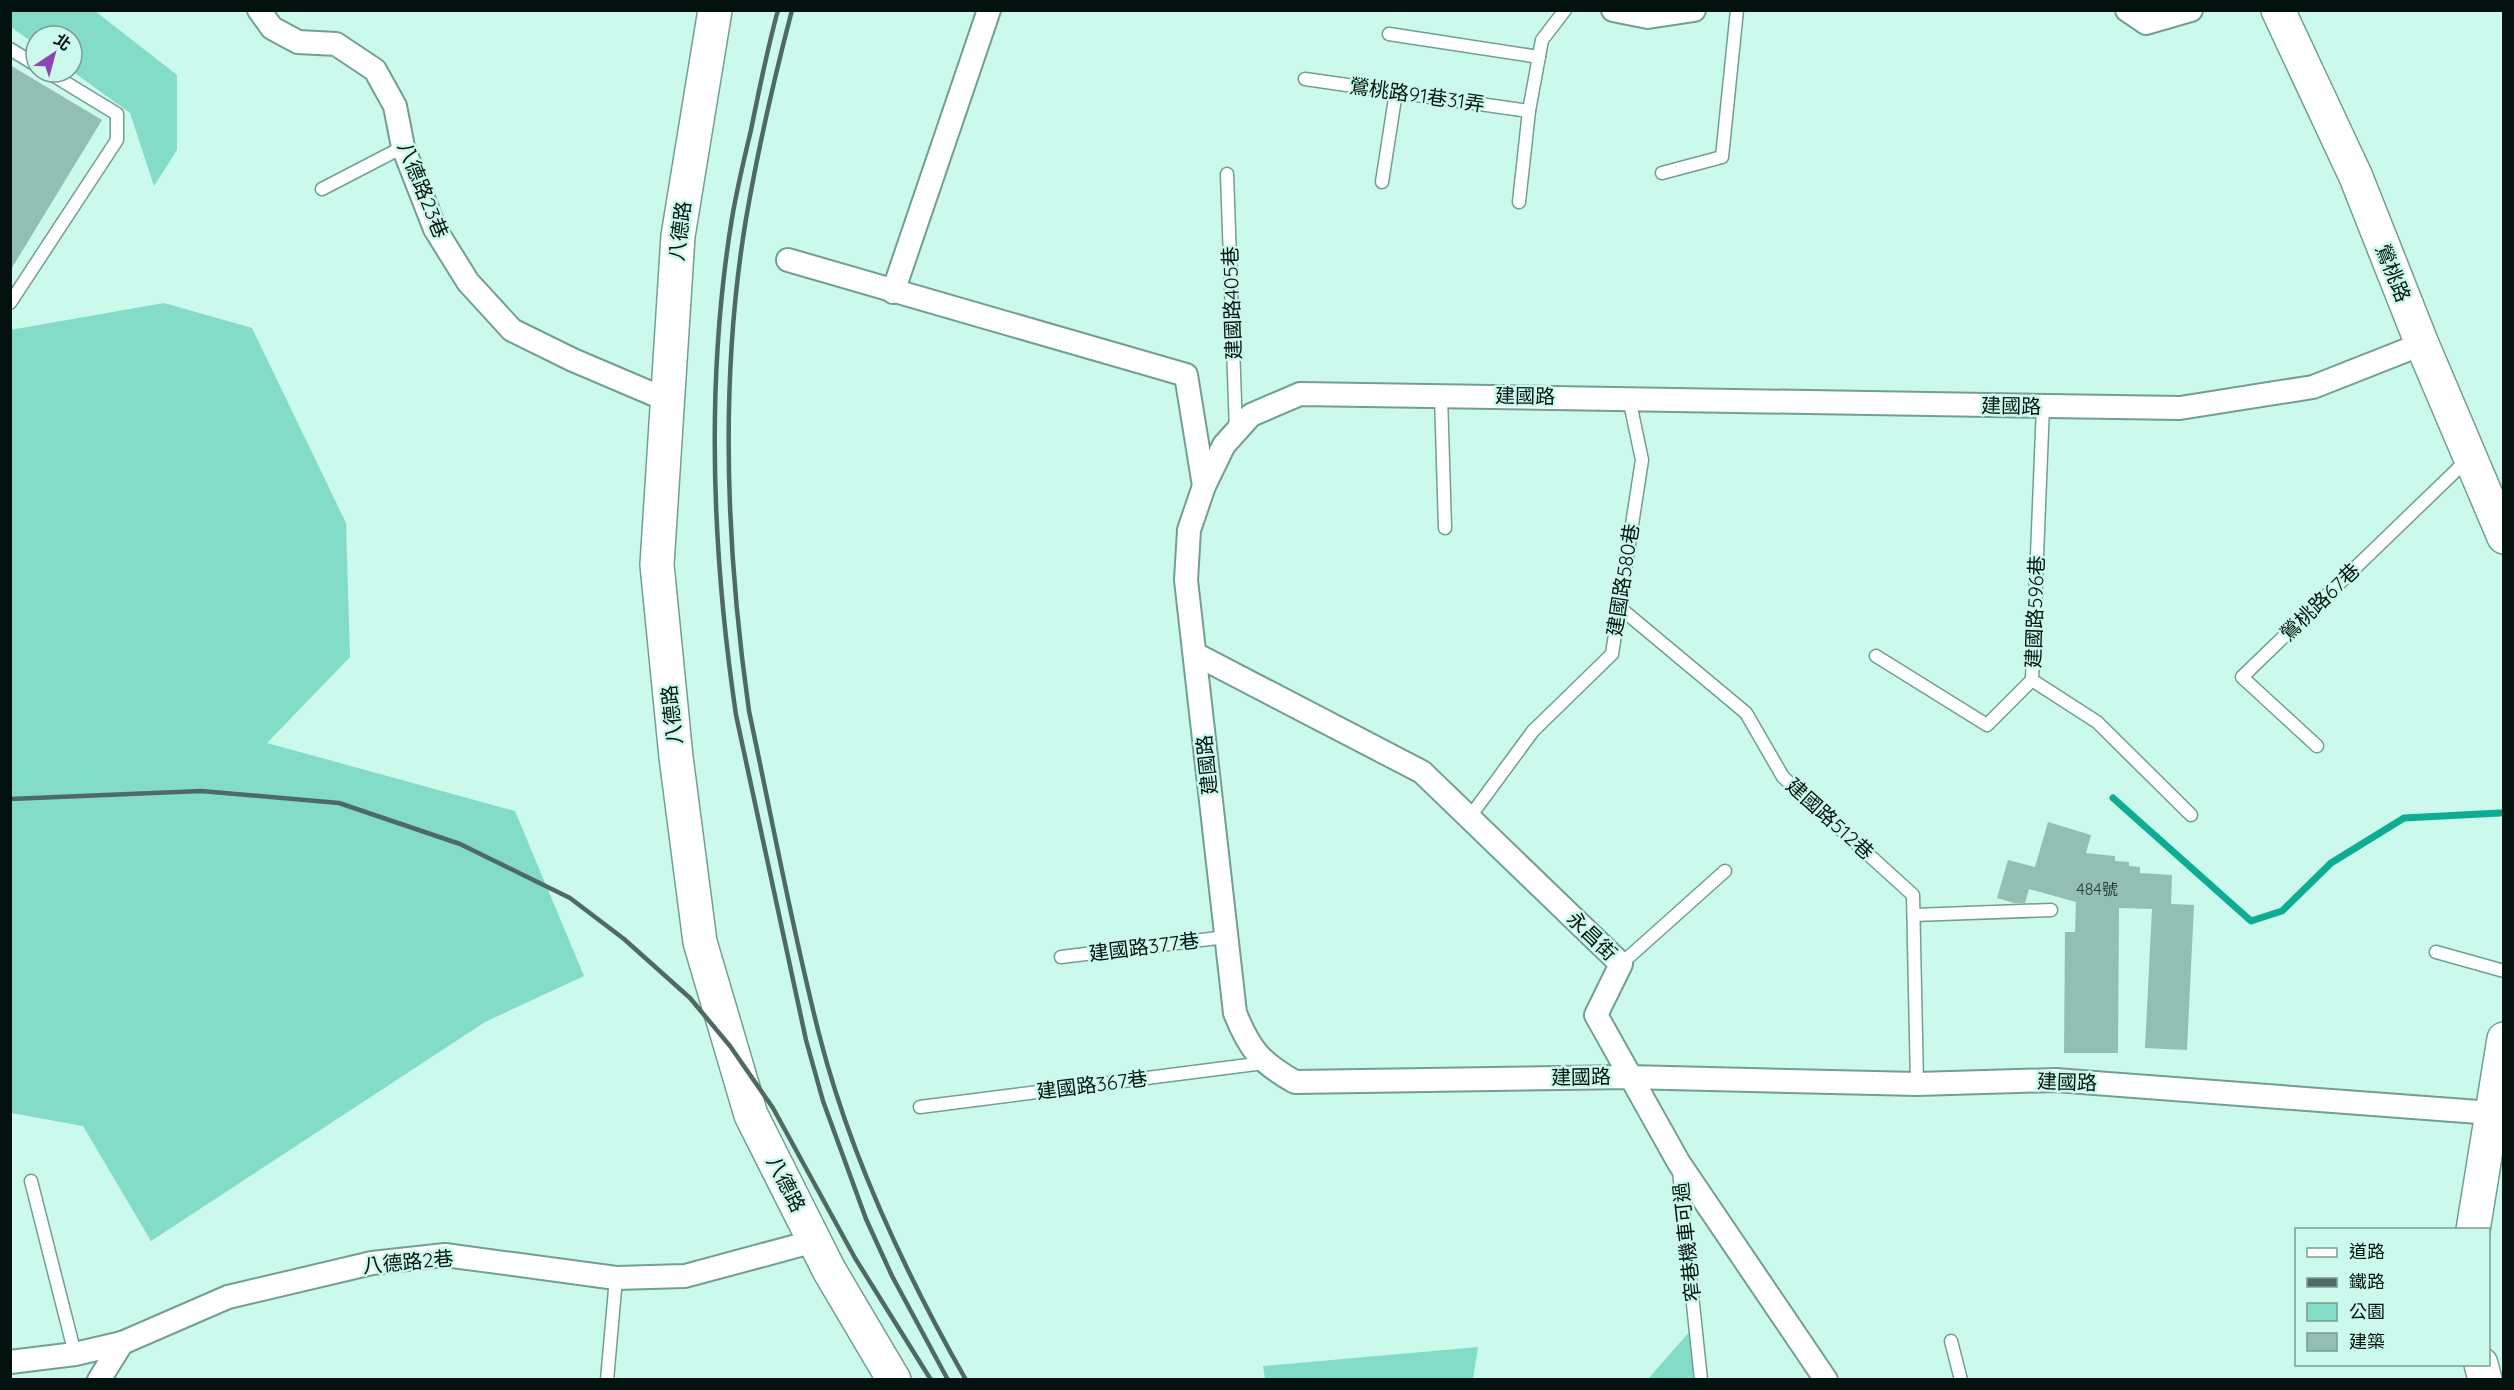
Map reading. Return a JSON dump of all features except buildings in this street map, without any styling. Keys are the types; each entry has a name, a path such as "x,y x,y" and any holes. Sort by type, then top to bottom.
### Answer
{"main road":[{"name":"八德路","path":"715,10 678,236 657,565 676,757 700,942 751,1115 814,1241 894,1380"},
{"name":"鶯桃路","path":"2278,10 2356,177 2422,344 2504,537"},
{"path":"2473,1228 2498,1114 2504,1039"}],"street":[{"name":"八德路23巷","path":"259,10 272,28 298,42 336,44 375,70 395,106 403,147 435,229 468,282 512,330 667,400"},
{"path":"893,292 989,10"},
{"path":"1613,10 1648,17 1695,10"},
{"path":"2127,10 2146,23 2191,10"},
{"path":"789,260 893,292 1186,375 1204,486"},
{"name":"建國路","path":"2422,344 2313,387 2180,408 1300,394 1251,415 1224,445 1204,486 1189,530 1186,580 1235,1013 1245,1038 1264,1063 1295,1082 1628,1077 1917,1084 2055,1080 2498,1114"},
{"name":"永昌街","path":"1195,654 1422,772 1621,964 1596,1015 1628,1077 1679,1163 1826,1380"},
{"name":"八德路2巷","path":"10,1362 75,1354 122,1343 228,1297 372,1263 445,1255 616,1278 685,1276 814,1241"},
{"path":"99,1380 122,1343"}],"lane":[{"path":"1519,202 1529,111 1542,40 1565,10"},
{"path":"1662,173 1722,157 1737,10"},
{"path":"1389,34 1539,57"},
{"path":"10,49 24,57"},
{"name":"鶯桃路91巷31弄","path":"1305,79 1529,111"},
{"path":"10,303 117,140 117,114 68,84"},
{"path":"1382,182 1396,92"},
{"path":"322,189 403,147"},
{"name":"建國路405巷","path":"1227,174 1236,431"},
{"path":"1441,395 1445,528"},
{"name":"建國路580巷","path":"1469,818 1533,731 1612,654 1642,460 1629,398"},
{"name":"建國路596巷","path":"2043,406 2032,680 2097,722 2192,815"},
{"name":"鶯桃路67巷","path":"2317,746 2242,677 2471,457"},
{"name":"建國路512巷","path":"1619,607 1746,713 1784,777 1913,894 1917,1084"},
{"path":"1876,656 1987,725 2032,680"},
{"path":"1621,964 1725,871"},
{"path":"1914,915 2052,910"},
{"name":"建國路377巷","path":"1061,957 1226,937"},
{"path":"2436,952 2504,971"},
{"name":"建國路367巷","path":"920,1107 1264,1063"},
{"name":"窄巷機車可過","path":"1679,1163 1701,1380"},
{"path":"31,1181 75,1354"},
{"path":"607,1380 616,1278"},
{"path":"1951,1341 1960,1380"}],"green space":[{"path":"11,10 95,11 177,75 177,150 154,186 130,113 84,80 84,24 24,24 24,36 11,27"},
{"path":"164,303 252,328 346,523 350,657 267,743 515,811 584,976 485,1022 151,1241 83,1126 11,1113 10,330"},
{"path":"1691,1330 1696,1379 1648,1379"},
{"path":"1478,1347 1473,1379 1265,1379 1263,1366"}],"waterway":[{"path":"2113,798 2251,921 2282,911 2331,863 2404,818 2500,813"}],"railway":[{"path":"778,10 734,207 723,280 718,342 715,405 717,530 728,654 736,715 806,1040 823,1101 866,1219 892,1276 948,1380"},
{"path":"792,10 767,114 746,219 737,280 732,341 729,465 735,589 741,650 749,711 782,873 809,994 832,1079 846,1124 900,1255 966,1380"},
{"path":"10,799 201,791 339,803 460,844 570,898 624,939 690,998 730,1046 773,1108 855,1258 931,1380"}]}
